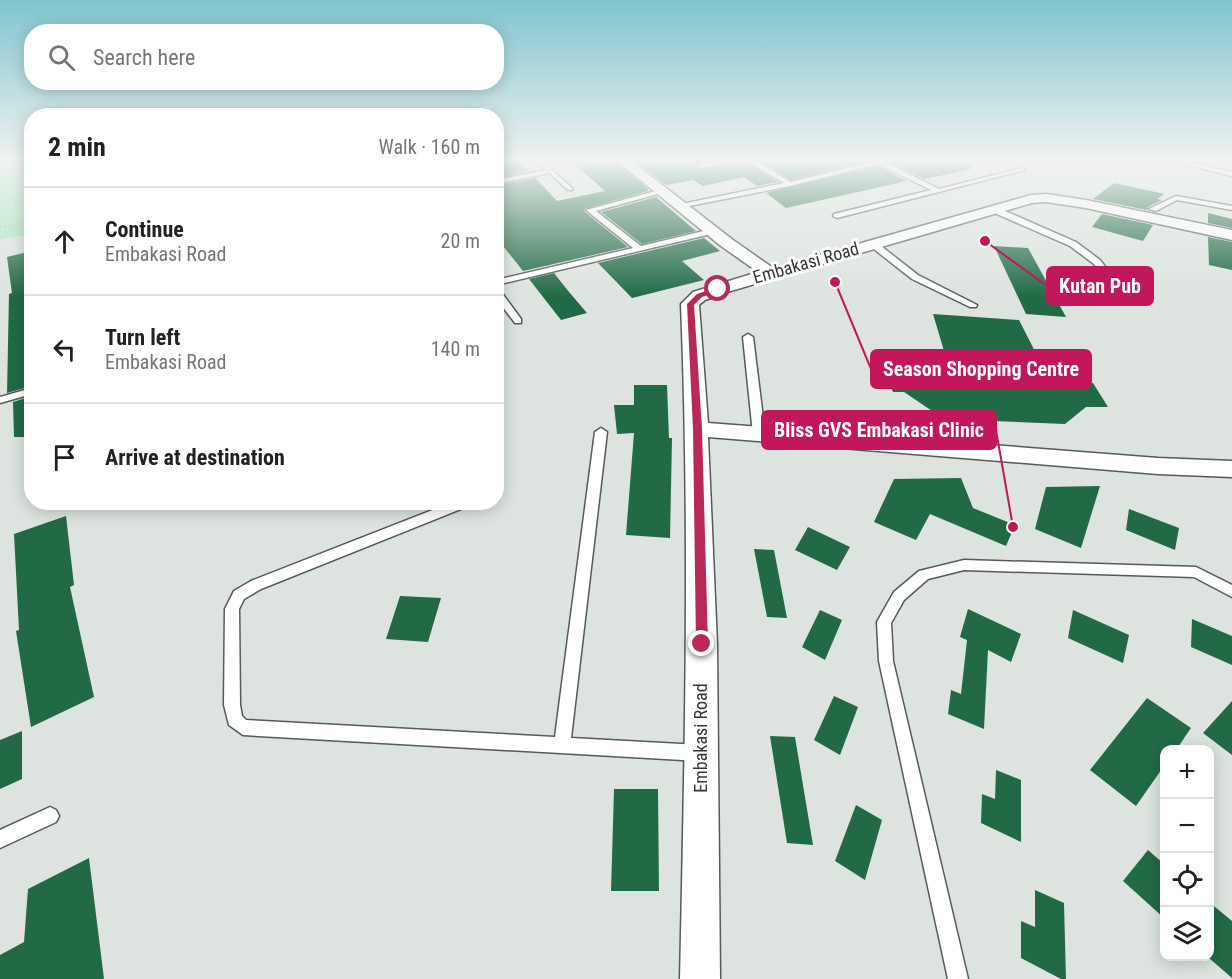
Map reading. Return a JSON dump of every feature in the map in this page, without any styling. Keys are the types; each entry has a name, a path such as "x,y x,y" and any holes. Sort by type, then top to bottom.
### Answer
{"street":[{"path":"682,206 771,274"},
{"name":"Embakasi Road","path":"700,979 702,644 697,429 690,304 699,296 1004,206"},
{"name":"Embakasi Road","path":"1085,206 1232,235"},
{"path":"697,429 1158,466 1232,469"}],"lane":[{"path":"607,206 590,210 639,248"},
{"path":"837,216 879,206"},
{"path":"1153,209 1159,206"},
{"path":"993,209 1073,244 1097,262 1127,300"},
{"path":"504,281 712,231"},
{"path":"873,244 915,277 973,305"},
{"path":"504,302 518,321"},
{"path":"748,337 759,434"},
{"path":"0,400 24,393"},
{"path":"562,745 601,432"},
{"path":"447,510 256,585 238,595 232,609 232,705 235,720 243,727 701,753"},
{"path":"958,979 886,661 884,622 899,596 924,575 964,565 1196,572 1224,581 1232,591"},
{"path":"0,839 50,816"}],"path":[{"path":"0,227 24,223"}],"green space":[{"path":"0,206 24,206 24,235 0,240"}],"building":[{"path":"504,206 596,206 584,209 585,212 628,247 523,271 504,247"},
{"path":"624,206 666,206 696,231 642,244 601,212"},
{"path":"1126,206 1151,206 1147,210"},
{"path":"1208,213 1232,219 1232,228 1208,223"},
{"path":"1102,214 1153,225 1143,241 1092,227"},
{"path":"1208,237 1232,242 1232,270 1209,265"},
{"path":"704,238 720,251 682,261 704,280 632,298 598,263"},
{"path":"994,246 1028,248 1066,317 1026,314"},
{"path":"24,253 24,388 7,393 9,294 12,293 7,257"},
{"path":"554,273 587,313 561,320 529,279"},
{"path":"933,314 1019,320 1045,371 1072,383 1093,383 1108,407 1086,407 1065,424 944,419 904,392 893,392 886,376 937,350 944,351"},
{"path":"634,385 667,385 669,438 672,438 670,538 626,535 634,433 617,434 614,405 634,405"},
{"path":"24,399 24,437 14,437 13,402"},
{"path":"961,478 973,508 1015,525 1006,546 930,514 916,540 874,522 894,479"},
{"path":"1100,486 1081,548 1035,529 1046,487"},
{"path":"1129,509 1179,528 1175,550 1126,530"},
{"path":"66,516 74,585 70,587 94,697 31,727 16,631 19,630 14,534"},
{"path":"808,527 850,547 837,570 795,550"},
{"path":"754,549 774,550 787,618 767,617"},
{"path":"400,596 441,598 428,642 386,639"},
{"path":"968,609 1021,634 1011,662 988,650 984,729 948,714 951,690 961,694 967,640 960,637"},
{"path":"820,610 842,620 825,660 802,647"},
{"path":"1073,610 1129,635 1123,663 1068,638"},
{"path":"1192,619 1232,636 1232,665 1191,647"},
{"path":"834,696 858,707 840,755 814,740"},
{"path":"1147,698 1191,728 1179,745 1160,745 1160,772 1136,806 1090,770"},
{"path":"1232,701 1232,755 1203,733"},
{"path":"22,731 22,779 0,789 0,740"},
{"path":"770,736 795,737 813,845 787,843"},
{"path":"996,770 1021,780 1021,842 981,823 982,794 995,799"},
{"path":"614,789 658,789 659,891 611,891"},
{"path":"856,805 882,820 865,880 835,861"},
{"path":"1148,850 1160,860 1160,914 1123,881"},
{"path":"89,858 104,979 0,979 0,955 24,942 28,889"},
{"path":"1035,890 1064,903 1066,979 1061,979 1021,958 1021,921 1035,927"},
{"path":"1214,906 1232,921 1232,978 1212,961"}],"place":[{"name":"Kutan Pub","path":"985,241"},
{"name":"Season Shopping Centre","path":"835,282"},
{"name":"Bliss GVS Embakasi Clinic","path":"1013,527"}],"route":[{"path":"702,644 697,429 690,304 699,296 718,289"}]}
